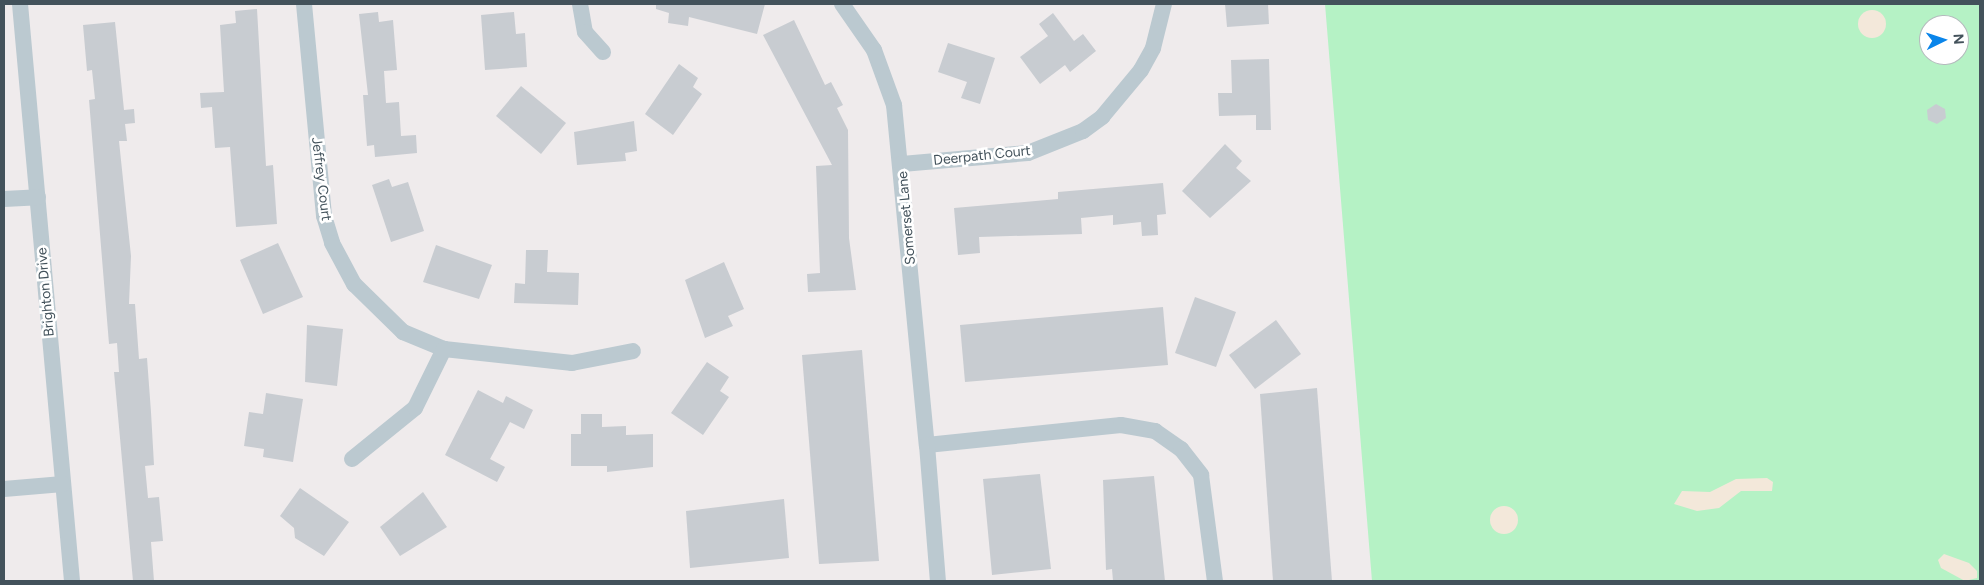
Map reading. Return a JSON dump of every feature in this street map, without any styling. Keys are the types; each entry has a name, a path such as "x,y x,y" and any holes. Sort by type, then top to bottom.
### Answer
{"street":[{"name":"Brighton Drive","path":"20,4 72,581"},
{"name":"Jeffrey Court","path":"304,4 321,198 332,244 354,284 403,332 444,349 572,363 633,351"},
{"path":"580,4 585,32 603,52"},
{"name":"Somerset Lane","path":"842,4 863,32 887,82 902,164 938,581"},
{"name":"Deerpath Court","path":"902,164 1028,153 1083,131 1102,117 1141,70 1153,48 1164,4"},
{"path":"4,199 38,197"},
{"path":"352,459 415,408 444,349"},
{"path":"927,445 1122,425 1155,431 1182,449 1201,475 1215,581"},
{"path":"4,489 63,484"}],"green space":[{"path":"1325,4 1980,4 1980,581 1372,581"}],"sand":[{"path":"1872,10 1882,14 1886,24 1882,34 1872,38 1862,34 1858,24 1862,14"},
{"path":"1767,478 1773,482 1772,491 1741,491 1719,508 1697,511 1674,504 1682,491 1710,492 1736,479"},
{"path":"1504,506 1514,510 1518,520 1514,530 1504,534 1494,530 1490,520 1494,510"},
{"path":"1944,554 1969,563 1977,571 1977,578 1965,581 1941,568 1938,560"}],"building":[{"path":"656,4 765,4 757,34 689,17 688,26 668,23 669,13 656,9"},
{"path":"1225,4 1268,4 1269,24 1227,27"},
{"path":"257,9 266,166 273,165 277,224 236,227 230,147 215,148 212,107 201,108 200,93 224,92 220,25 236,23 235,11"},
{"path":"378,12 379,22 393,20 397,70 384,71 386,103 399,102 401,136 416,135 417,153 375,157 374,145 367,146 363,95 368,95 359,14"},
{"path":"514,12 516,34 525,33 527,67 485,70 481,15"},
{"path":"1053,13 1074,41 1083,34 1096,51 1070,72 1065,65 1040,84 1020,57 1048,36 1039,24"},
{"path":"794,20 825,85 831,82 843,105 837,108 848,130 849,238 856,290 808,292 807,274 820,273 816,166 832,165 763,35"},
{"path":"115,22 124,110 134,109 135,123 125,124 127,141 119,141 131,256 129,304 135,304 139,359 147,358 154,465 145,466 148,498 159,497 163,541 151,542 154,581 133,581 114,372 119,372 117,343 109,344 89,100 95,99 92,70 87,71 83,25"},
{"path":"948,43 995,58 980,104 961,98 967,82 938,72"},
{"path":"1269,59 1271,130 1256,130 1256,115 1219,116 1218,93 1232,93 1231,60"},
{"path":"679,64 698,78 693,87 702,94 673,135 645,114"},
{"path":"521,86 566,123 541,154 496,116"},
{"path":"1936,104 1945,109 1946,118 1937,124 1928,120 1927,110"},
{"path":"634,121 637,151 625,153 626,161 577,165 574,132"},
{"path":"1225,144 1242,161 1236,168 1251,181 1210,218 1182,191"},
{"path":"389,179 392,187 408,182 424,231 391,242 372,185"},
{"path":"1163,183 1166,214 1157,215 1158,235 1142,236 1141,222 1113,225 1113,215 1081,218 1082,234 979,237 980,253 958,255 954,208 1058,199 1058,192"},
{"path":"278,243 303,297 263,314 240,260"},
{"path":"436,245 492,265 479,299 423,282"},
{"path":"526,250 548,250 547,272 579,273 578,305 514,303 515,283 525,284"},
{"path":"724,262 744,309 728,316 733,326 705,338 685,280"},
{"path":"1195,297 1236,312 1216,367 1175,353"},
{"path":"1163,307 1168,365 965,382 960,325"},
{"path":"1276,320 1301,354 1255,389 1229,355"},
{"path":"307,325 343,329 337,386 305,382"},
{"path":"862,350 879,561 819,564 802,355"},
{"path":"707,362 729,377 720,391 729,397 703,435 671,413"},
{"path":"1317,388 1332,581 1273,581 1260,394"},
{"path":"478,390 503,403 506,396 533,410 524,429 510,422 490,459 505,467 497,482 445,455"},
{"path":"266,393 303,399 293,462 263,457 264,449 244,446 249,412 263,414"},
{"path":"581,414 602,414 602,427 626,426 626,435 653,434 653,467 607,472 607,466 571,466 571,434 581,434"},
{"path":"1040,474 1051,569 992,575 983,479"},
{"path":"1154,476 1165,581 1113,581 1112,569 1106,570 1103,480"},
{"path":"300,488 349,522 324,556 295,538 294,528 280,516"},
{"path":"423,492 447,527 400,556 380,527"},
{"path":"784,499 789,558 690,568 686,511"}]}
